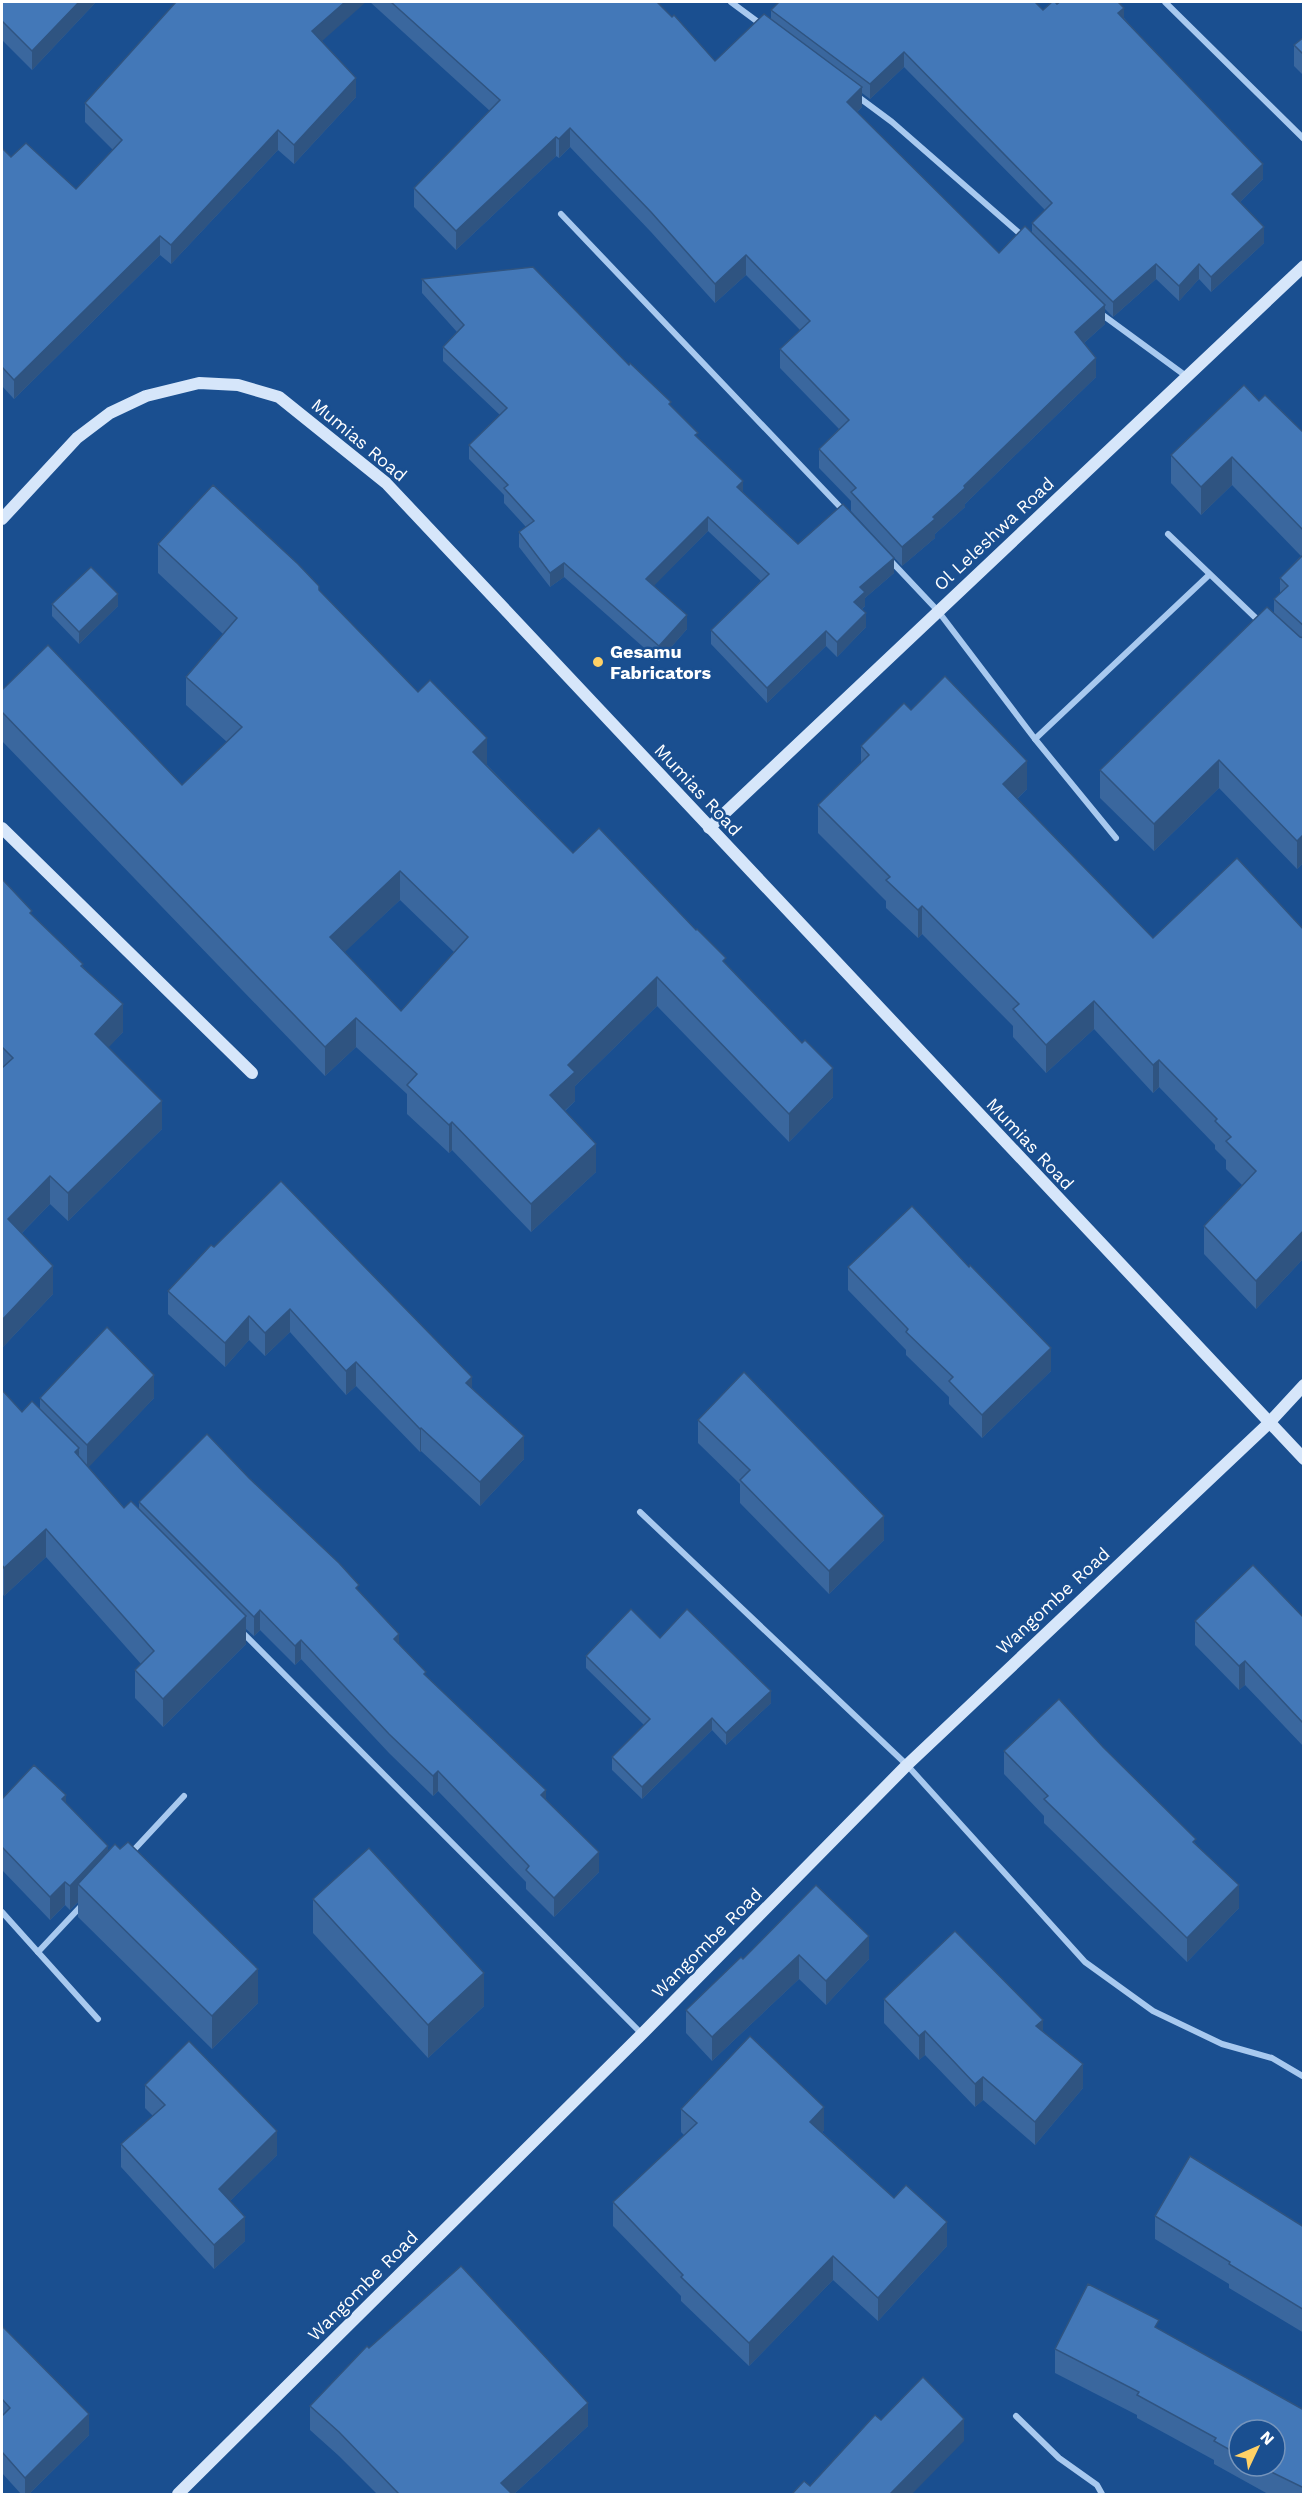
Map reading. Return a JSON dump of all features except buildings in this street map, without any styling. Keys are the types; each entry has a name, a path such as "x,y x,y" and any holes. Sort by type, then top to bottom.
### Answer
{"street":[{"path":"731,2 769,30"},
{"path":"1165,2 1304,139"},
{"path":"854,94 892,122 1030,243"},
{"path":"561,214 848,516"},
{"name":"Ol Leleshwa Road","path":"709,828 1304,266"},
{"path":"1095,308 1187,376"},
{"name":"Mumias Road","path":"2,519 77,438 110,413 146,396 198,383 238,385 279,398 386,483 1304,1460"},
{"path":"1168,534 1269,630"},
{"path":"881,550 938,611 1035,739 1116,838"},
{"path":"1035,739 1209,575"},
{"path":"2,828 252,1073"},
{"path":"1268,1424 1304,1385"},
{"name":"Wangombe Road","path":"178,2494 642,2034 907,1765 1268,1424"},
{"path":"640,1512 907,1765 1085,1962 1153,2012 1222,2044 1272,2058 1304,2077"},
{"path":"238,1628 642,2034"},
{"path":"127,1857 184,1796"},
{"path":"38,1952 87,1900"},
{"path":"2,1912 98,2019"},
{"path":"1016,2416 1059,2458 1097,2485 1102,2494"}],"place":[{"name":"Gesamu Fabricators","path":"598,662"}]}
